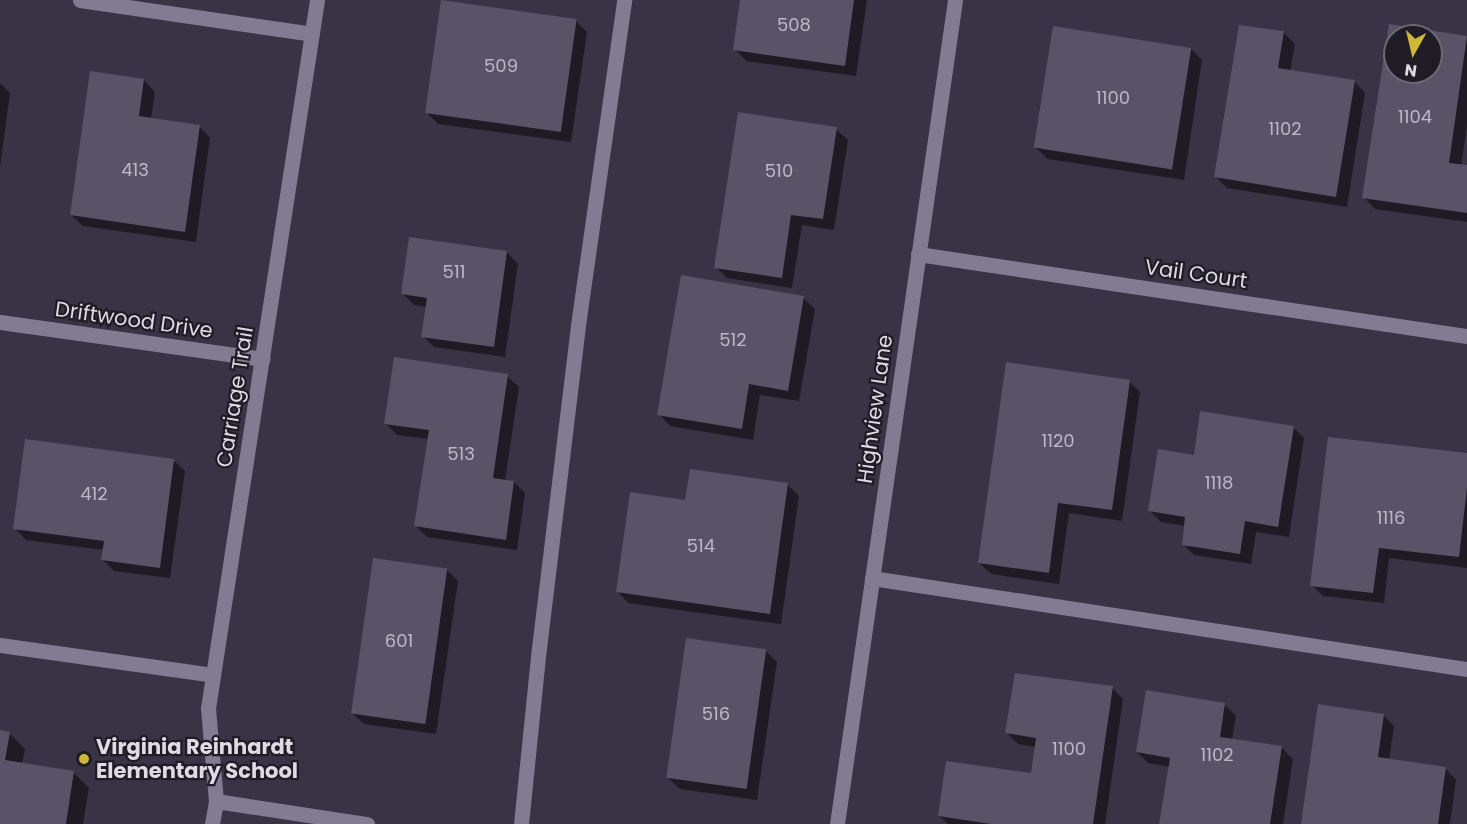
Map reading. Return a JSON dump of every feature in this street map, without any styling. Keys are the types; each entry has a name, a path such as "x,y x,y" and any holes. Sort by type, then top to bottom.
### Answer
{"street":[{"path":"81,0 312,34"},
{"name":"Carriage Trail","path":"212,824 216,801 208,708 317,0"},
{"path":"521,824 539,648 578,330 624,0"},
{"name":"Highview Lane","path":"837,824 955,0"},
{"name":"Vail Court","path":"918,254 1467,336"},
{"name":"Driftwood Drive","path":"0,322 262,359"},
{"path":"872,578 1467,669"},
{"path":"0,645 213,675"},
{"path":"216,801 367,824"}],"building":[{"path":"441,0 577,19 561,132 425,113"},
{"path":"740,0 854,0 845,66 733,50"},
{"path":"1239,25 1284,31 1278,68 1355,80 1336,197 1214,177"},
{"path":"1053,26 1191,48 1172,169 1034,147"},
{"path":"1443,32 1467,36 1449,163 1467,165 1467,213 1362,198 1383,63 1383,84 1443,84"},
{"path":"90,71 144,79 139,116 200,125 185,232 70,215"},
{"path":"738,112 837,127 823,219 791,215 782,278 714,268"},
{"path":"409,237 507,251 494,347 421,337 427,298 401,294"},
{"path":"681,275 804,296 788,391 749,384 742,429 657,415"},
{"path":"394,357 508,374 493,478 514,481 506,540 414,526 429,430 384,424"},
{"path":"1006,362 1130,380 1112,510 1058,503 1049,573 978,563"},
{"path":"1200,411 1294,426 1278,527 1245,521 1240,554 1182,545 1185,517 1148,511 1158,449 1194,455"},
{"path":"1328,437 1467,453 1467,488 1459,557 1379,548 1373,593 1310,586"},
{"path":"25,439 174,459 160,568 101,560 104,541 13,529"},
{"path":"690,469 788,483 770,614 616,592 630,492 685,500"},
{"path":"373,558 447,568 425,724 351,713"},
{"path":"686,638 766,649 747,789 666,778"},
{"path":"1015,673 1113,686 1093,824 991,824 938,816 946,761 1031,773 1036,738 1005,733"},
{"path":"1146,690 1225,703 1220,737 1282,746 1270,824 1159,824 1170,758 1136,752"},
{"path":"1318,704 1384,714 1378,757 1446,767 1438,824 1301,824"},
{"path":"0,730 10,732 5,760 74,771 66,824 0,824"}],"place":[{"name":"Virginia Reinhardt Elementary School","path":"84,759"}]}
